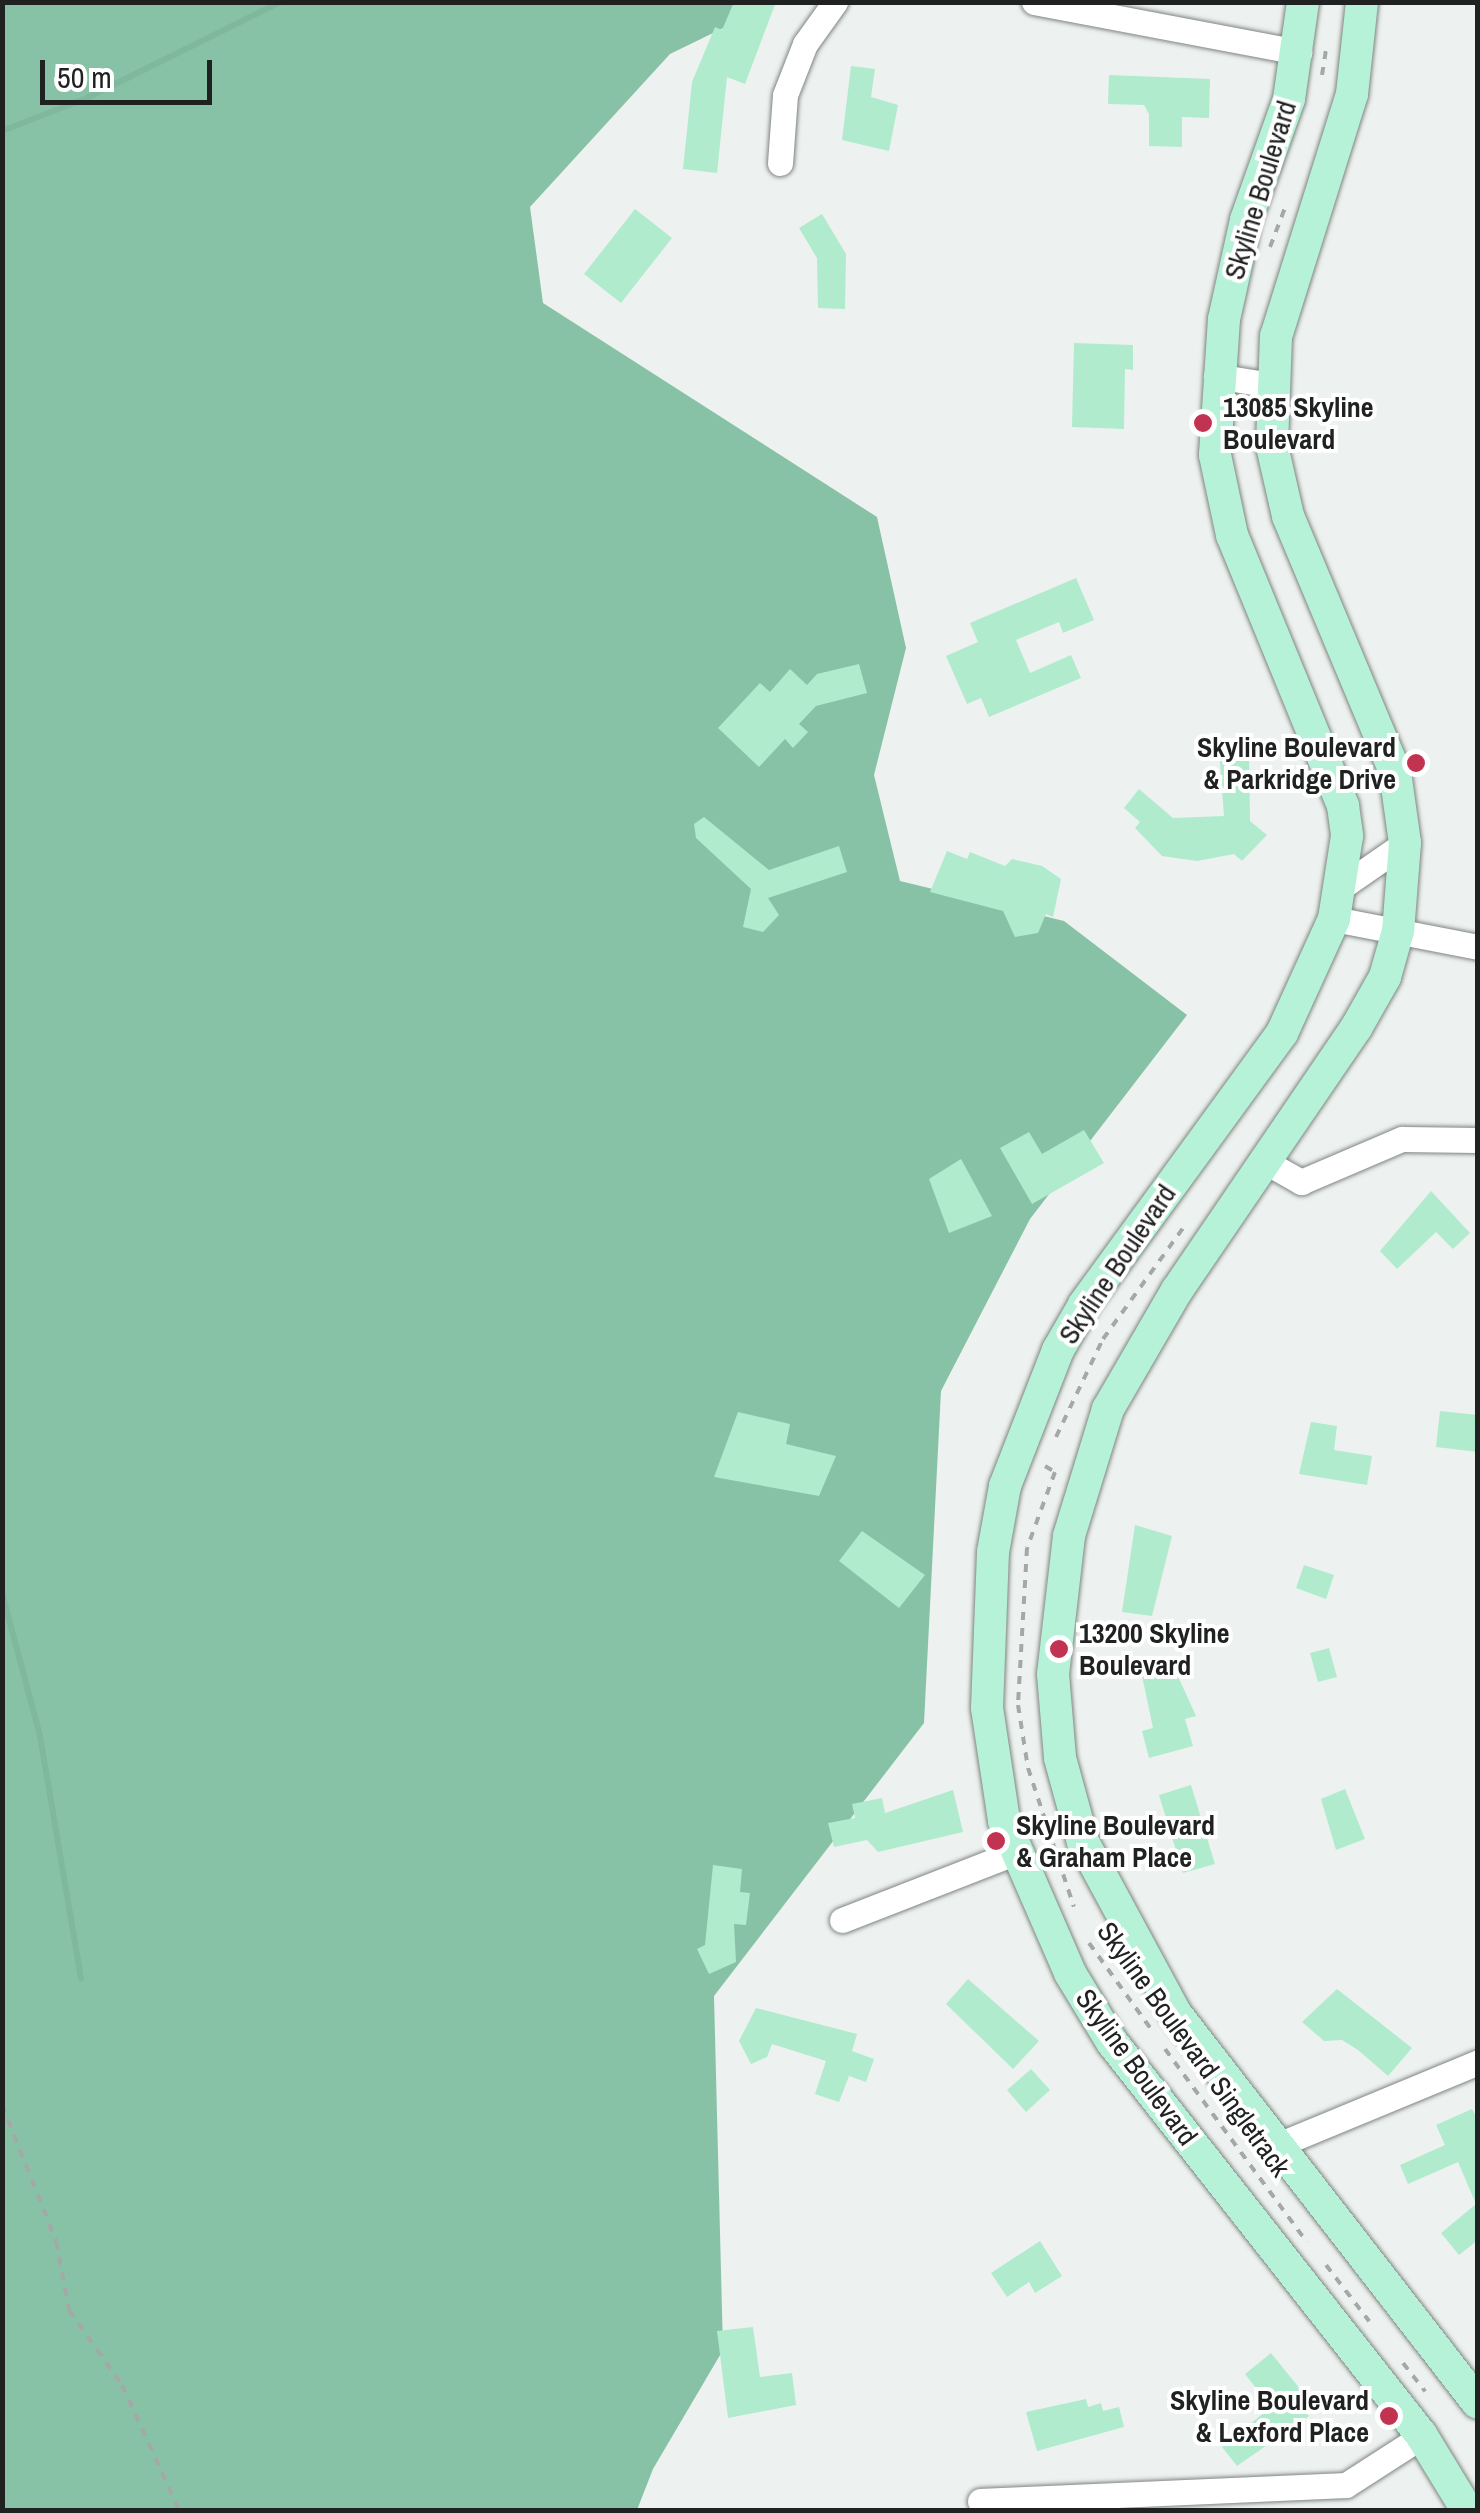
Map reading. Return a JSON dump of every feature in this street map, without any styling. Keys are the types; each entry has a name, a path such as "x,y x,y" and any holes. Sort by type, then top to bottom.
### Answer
{"main road":[{"name":"Skyline Boulevard","path":"1303,2 1313,48 1246,220 1216,376 1214,455 1232,534 1295,676 1343,806 1337,903 1282,1033 1084,1305 1006,1480 993,1552 987,1708 1016,1852 1070,1973 1112,2042 1422,2436 1467,2510"},
{"name":"Skyline Boulevard","path":"1362,2 1352,94 1276,336 1272,446 1288,516 1394,772 1405,843 1398,931 1385,977 1356,1028 1142,1344 1108,1409 1068,1536 1052,1674 1060,1758 1083,1842 1176,2014 1478,2402"}],"street":[{"path":"780,164 785,95 805,44 835,2"},
{"path":"1034,2 1313,48"},
{"path":"1216,376 1272,385"},
{"path":"1405,843 1337,903 1398,931 1478,947"},
{"path":"1264,1161 1301,1182 1402,1139 1478,1140"},
{"path":"842,1920 1016,1852"},
{"path":"1278,2146 1478,2062"},
{"path":"980,2500 1346,2485 1422,2436"}],"path":[{"path":"1313,48 1322,80"},
{"path":"1268,254 1291,191"},
{"name":"Skyline Boulevard Singletrack","path":"1079,1921 1028,1768 1018,1705 1028,1548 1055,1472 1042,1464 1103,1340 1191,1219"},
{"name":"Skyline Boulevard Singletrack","path":"1086,1938 1371,2324"},
{"path":"2,2105 56,2241 68,2310 122,2384 179,2510"},
{"path":"1393,2352 1426,2394"}],"green space":[{"path":"3,3 775,3 670,54 530,207 543,303 877,517 906,648 874,775 900,881 1064,921 1187,1015 1030,1219 941,1391 924,1723 714,1996 723,2350 653,2469 637,2510 3,2510"}],"building":[{"path":"734,2 776,2 745,84 727,77 717,173 683,169 692,82 715,27 722,30"},
{"path":"851,66 875,69 871,97 898,105 889,151 842,140"},
{"path":"1109,75 1210,79 1209,118 1182,117 1182,147 1149,146 1149,114 1144,105 1108,104"},
{"path":"635,209 672,238 621,303 584,274"},
{"path":"822,214 846,254 845,309 818,308 817,258 799,228"},
{"path":"1074,343 1133,345 1133,370 1125,369 1124,429 1072,427"},
{"path":"1076,578 1094,620 1063,633 1059,622 1016,640 1030,673 1071,655 1081,678 989,717 981,698 967,704 946,656 978,642 970,623"},
{"path":"859,664 867,693 816,706 799,724 808,732 793,748 785,739 759,767 718,728 760,683 770,692 790,669 807,685 817,674"},
{"path":"1249,747 1250,821 1267,835 1242,861 1234,854 1197,861 1162,856 1135,828 1140,822 1124,808 1139,789 1173,818 1224,816 1219,748"},
{"path":"704,817 769,870 839,846 847,872 768,898 779,915 763,932 743,927 751,889 696,838 694,824"},
{"path":"947,851 967,859 970,852 1005,866 1012,859 1042,866 1061,879 1053,917 1046,914 1038,933 1015,937 1003,911 930,892"},
{"path":"1084,1130 1104,1163 1032,1204 1000,1148 1029,1132 1042,1154"},
{"path":"961,1159 992,1216 949,1233 929,1179"},
{"path":"1431,1191 1470,1233 1453,1249 1436,1232 1397,1269 1380,1251"},
{"path":"1440,1411 1478,1415 1478,1452 1436,1447"},
{"path":"738,1412 790,1424 786,1444 836,1456 819,1496 714,1477"},
{"path":"1311,1422 1337,1426 1334,1450 1372,1456 1367,1485 1299,1474"},
{"path":"1135,1525 1172,1536 1152,1616 1122,1612"},
{"path":"862,1531 925,1575 899,1608 839,1561"},
{"path":"1304,1565 1334,1575 1326,1599 1296,1588"},
{"path":"1329,1648 1337,1677 1318,1682 1310,1653"},
{"path":"1172,1663 1196,1716 1185,1719 1193,1746 1149,1758 1142,1731 1153,1728 1141,1671"},
{"path":"1191,1785 1215,1864 1183,1873 1159,1795"},
{"path":"1345,1789 1365,1839 1336,1850 1321,1799"},
{"path":"953,1790 963,1832 878,1852 867,1840 834,1847 828,1823 855,1818 852,1804 882,1798 885,1813"},
{"path":"713,1865 742,1869 740,1892 750,1893 746,1925 734,1924 736,1962 709,1974 697,1949 705,1945"},
{"path":"968,1979 1039,2041 1013,2069 946,2004"},
{"path":"1337,1989 1412,2048 1388,2076 1358,2050 1342,2040 1324,2041 1302,2022"},
{"path":"756,2008 857,2034 852,2051 874,2059 866,2082 849,2076 839,2102 815,2094 826,2061 772,2044 767,2057 751,2064 739,2041"},
{"path":"1031,2069 1050,2090 1026,2112 1007,2090"},
{"path":"1472,2109 1478,2120 1478,2240 1459,2255 1441,2233 1476,2204 1458,2162 1408,2184 1400,2165 1445,2145 1436,2125"},
{"path":"1040,2241 1062,2276 1035,2293 1029,2282 1007,2297 991,2273"},
{"path":"753,2327 760,2377 792,2373 796,2405 728,2418 717,2331"},
{"path":"1271,2353 1309,2400 1301,2407 1309,2416 1237,2466 1222,2447 1271,2407 1245,2374"},
{"path":"1086,2399 1088,2407 1101,2403 1103,2411 1119,2407 1124,2427 1037,2451 1026,2412"}],"waterway":[{"path":"2,131 89,97 280,2"},
{"path":"2,1593 40,1736 81,1979"}],"place":[{"name":"13085 Skyline Boulevard","path":"1203,423"},
{"name":"Skyline Boulevard & Parkridge Drive","path":"1416,763"},
{"name":"13200 Skyline Boulevard","path":"1059,1649"},
{"name":"Skyline Boulevard & Graham Place","path":"996,1841"},
{"name":"Skyline Boulevard & Lexford Place","path":"1389,2416"}]}
